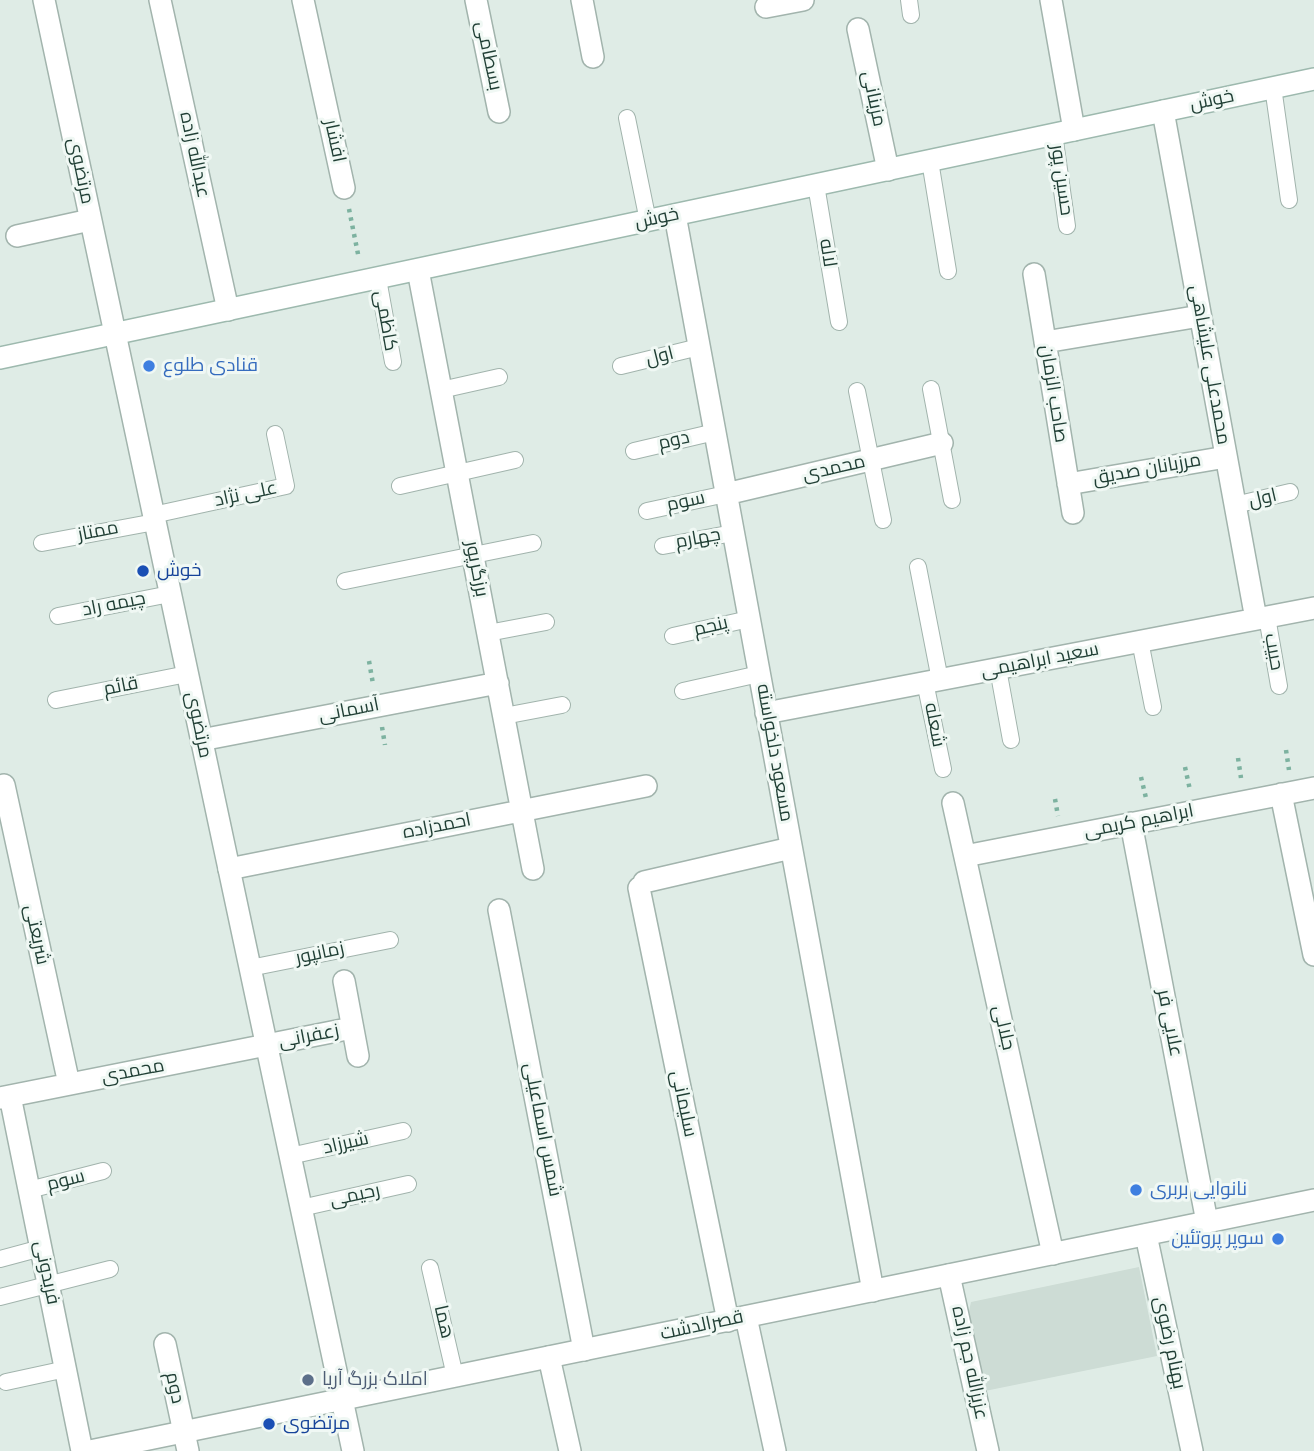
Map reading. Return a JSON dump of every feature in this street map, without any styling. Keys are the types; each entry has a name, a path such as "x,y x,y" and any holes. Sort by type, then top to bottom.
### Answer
{"street":[{"name":"مرتضوی","path":"44,0 352,1451"},
{"name":"عبدالله زاده","path":"160,0 228,310"},
{"name":"افشار","path":"303,0 344,188"},
{"name":"بسطامی","path":"476,0 499,112"},
{"path":"582,0 593,57"},
{"path":"766,3 803,0"},
{"path":"1051,0 1064,132"},
{"name":"مزینانی","path":"858,29 888,170"},
{"name":"خوش","path":"0,358 1314,79"},
{"name":"محمدعلی علیشاهی","path":"1163,111 1235,505 1261,618"},
{"name":"مسعود دلخواسته","path":"675,215 873,1291"},
{"path":"17,236 90,220"},
{"name":"برزگرپور","path":"418,270 533,869"},
{"name":"صاحب الزمان","path":"1034,274 1073,513"},
{"path":"1045,342 1200,316"},
{"name":"محمدی","path":"726,494 942,443"},
{"name":"مرزبانان صدیق","path":"1068,484 1226,457"},
{"name":"سعید ابراهیمی","path":"766,713 1314,608"},
{"name":"آسمانی","path":"201,740 498,683"},
{"name":"شریعتی","path":"4,785 69,1084"},
{"name":"احمدزاده","path":"229,869 646,786"},
{"name":"ابراهیم کریمی","path":"965,856 1314,788"},
{"path":"1281,794 1314,955"},
{"name":"جلالی","path":"953,803 1053,1254"},
{"name":"علایی فر","path":"1131,824 1207,1222"},
{"name":"سلیمانی","path":"775,1451 737,1319 642,885 791,848"},
{"name":"شمس اسماعیلی","path":"499,910 584,1350"},
{"path":"344,981 358,1056"},
{"name":"زعفرانی","path":"266,1045 352,1028"},
{"name":"محمدی","path":"5,1097 266,1045"},
{"name":"فریدونی","path":"5,1097 29,1190 82,1451"},
{"name":"قصرالدشت","path":"90,1451 186,1441 342,1400 1314,1200"},
{"name":"بهنام رضوی","path":"1146,1235 1192,1451"},
{"name":"عزیزالله جم زاده","path":"949,1275 988,1451"},
{"name":"دوم","path":"165,1344 186,1441"},
{"path":"549,1357 570,1451"}],"lane":[{"path":"1273,88 1289,200"},
{"path":"627,118 648,221"},
{"name":"حسین پور","path":"1064,132 1068,226"},
{"path":"930,160 948,271"},
{"name":"لاله","path":"816,185 839,322"},
{"name":"کاظمی","path":"371,280 393,362"},
{"name":"اول","path":"621,366 699,348"},
{"path":"441,390 499,377"},
{"path":"931,389 952,500"},
{"path":"857,391 883,520"},
{"name":"دوم","path":"634,451 715,432"},
{"name":"علی نژاد","path":"154,518 286,486 275,434"},
{"path":"400,486 515,460"},
{"name":"اول","path":"1235,505 1290,492"},
{"name":"سوم","path":"646,511 726,494"},
{"name":"ممتاز","path":"42,543 154,518"},
{"name":"چهارم","path":"663,546 733,533"},
{"path":"345,581 533,543"},
{"path":"918,567 933,681"},
{"name":"چیمه راد","path":"58,616 170,594"},
{"name":"حبیب","path":"1261,618 1279,686"},
{"name":"پنجم","path":"673,636 749,619"},
{"path":"488,634 546,622"},
{"path":"1140,642 1153,707"},
{"path":"998,668 1011,740"},
{"name":"قائم","path":"56,700 187,674"},
{"path":"683,691 759,674"},
{"name":"شعله","path":"933,681 943,769"},
{"path":"504,716 562,705"},
{"name":"زمانپور","path":"250,968 390,940"},
{"name":"شیرزاد","path":"290,1156 403,1131"},
{"name":"سوم","path":"29,1190 103,1171"},
{"name":"رحیمی","path":"301,1208 408,1184"},
{"path":"0,1259 41,1248"},
{"name":"هما","path":"430,1268 455,1376"},
{"path":"0,1297 110,1269"},
{"path":"6,1382 66,1369"}],"path":[{"name":"افشار","path":"344,188 371,280"}],"shaded area":[{"path":"1139,1267 1157,1356 985,1391 969,1311 971,1302"}],"place":[{"name":"قنادی طلوع","path":"149,366"},
{"name":"خوش","path":"143,571"},
{"name":"نانوایی بربری","path":"1136,1190"},
{"name":"سوپر پروتئین","path":"1278,1239"},
{"name":"املاک بزرگ آریا","path":"308,1380"},
{"name":"مرتضوی","path":"269,1424"}]}
